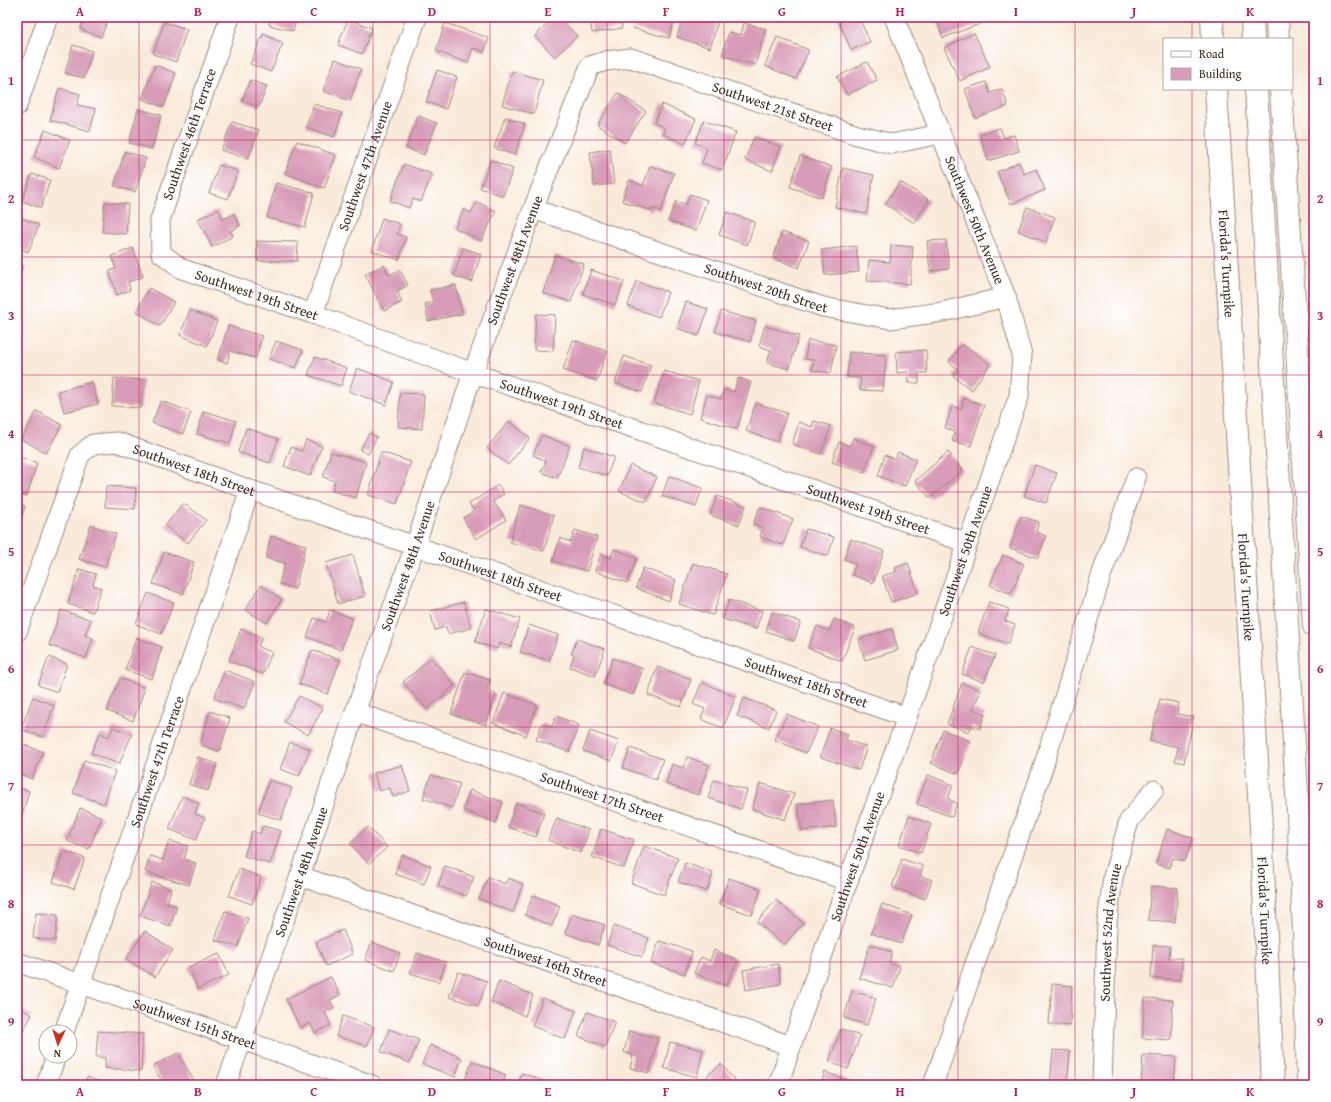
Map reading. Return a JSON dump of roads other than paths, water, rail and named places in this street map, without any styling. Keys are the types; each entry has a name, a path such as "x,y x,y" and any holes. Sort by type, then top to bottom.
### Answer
{"highway":[{"path":"1212,17 1213,38"},
{"path":"1252,17 1253,38"},
{"path":"1277,17 1278,38"},
{"name":"Florida's Turnpike","path":"1216,90 1261,827 1273,1085"},
{"path":"1256,90 1297,793 1304,930 1308,1085"},
{"path":"1281,90 1314,626"}],"street":[{"path":"17,106 48,17"},
{"name":"Southwest 46th Terrace","path":"160,253 160,220 230,17"},
{"name":"Southwest 47th Avenue","path":"313,314 417,17"},
{"name":"Southwest 50th Avenue","path":"778,1085 848,882 908,717 1019,396 1022,355 1006,297 894,17"},
{"name":"Southwest 21st Street","path":"606,61 631,58 857,135 892,144 940,134"},
{"name":"Southwest 48th Avenue","path":"226,1085 300,876 355,712 473,373 533,209 590,66 606,61"},
{"name":"Southwest 20th Street","path":"533,209 823,307 890,319 942,312 1006,297"},
{"name":"Southwest 19th Street","path":"160,253 182,269 313,314 473,373 968,543"},
{"name":"Southwest 18th Street","path":"17,632 80,455 93,444 117,442 250,490 908,717"},
{"path":"933,1085 1039,778 1102,573 1136,478"},
{"name":"Southwest 47th Terrace","path":"67,1024 250,490"},
{"name":"Southwest 17th Street","path":"355,712 848,882"},
{"name":"Southwest 52nd Avenue","path":"1102,1085 1107,923 1113,877 1129,821 1154,790"},
{"name":"Southwest 16th Street","path":"300,876 791,1046"},
{"name":"Southwest 15th Street","path":"17,962 372,1085"},
{"path":"46,1085 53,1064"}]}
